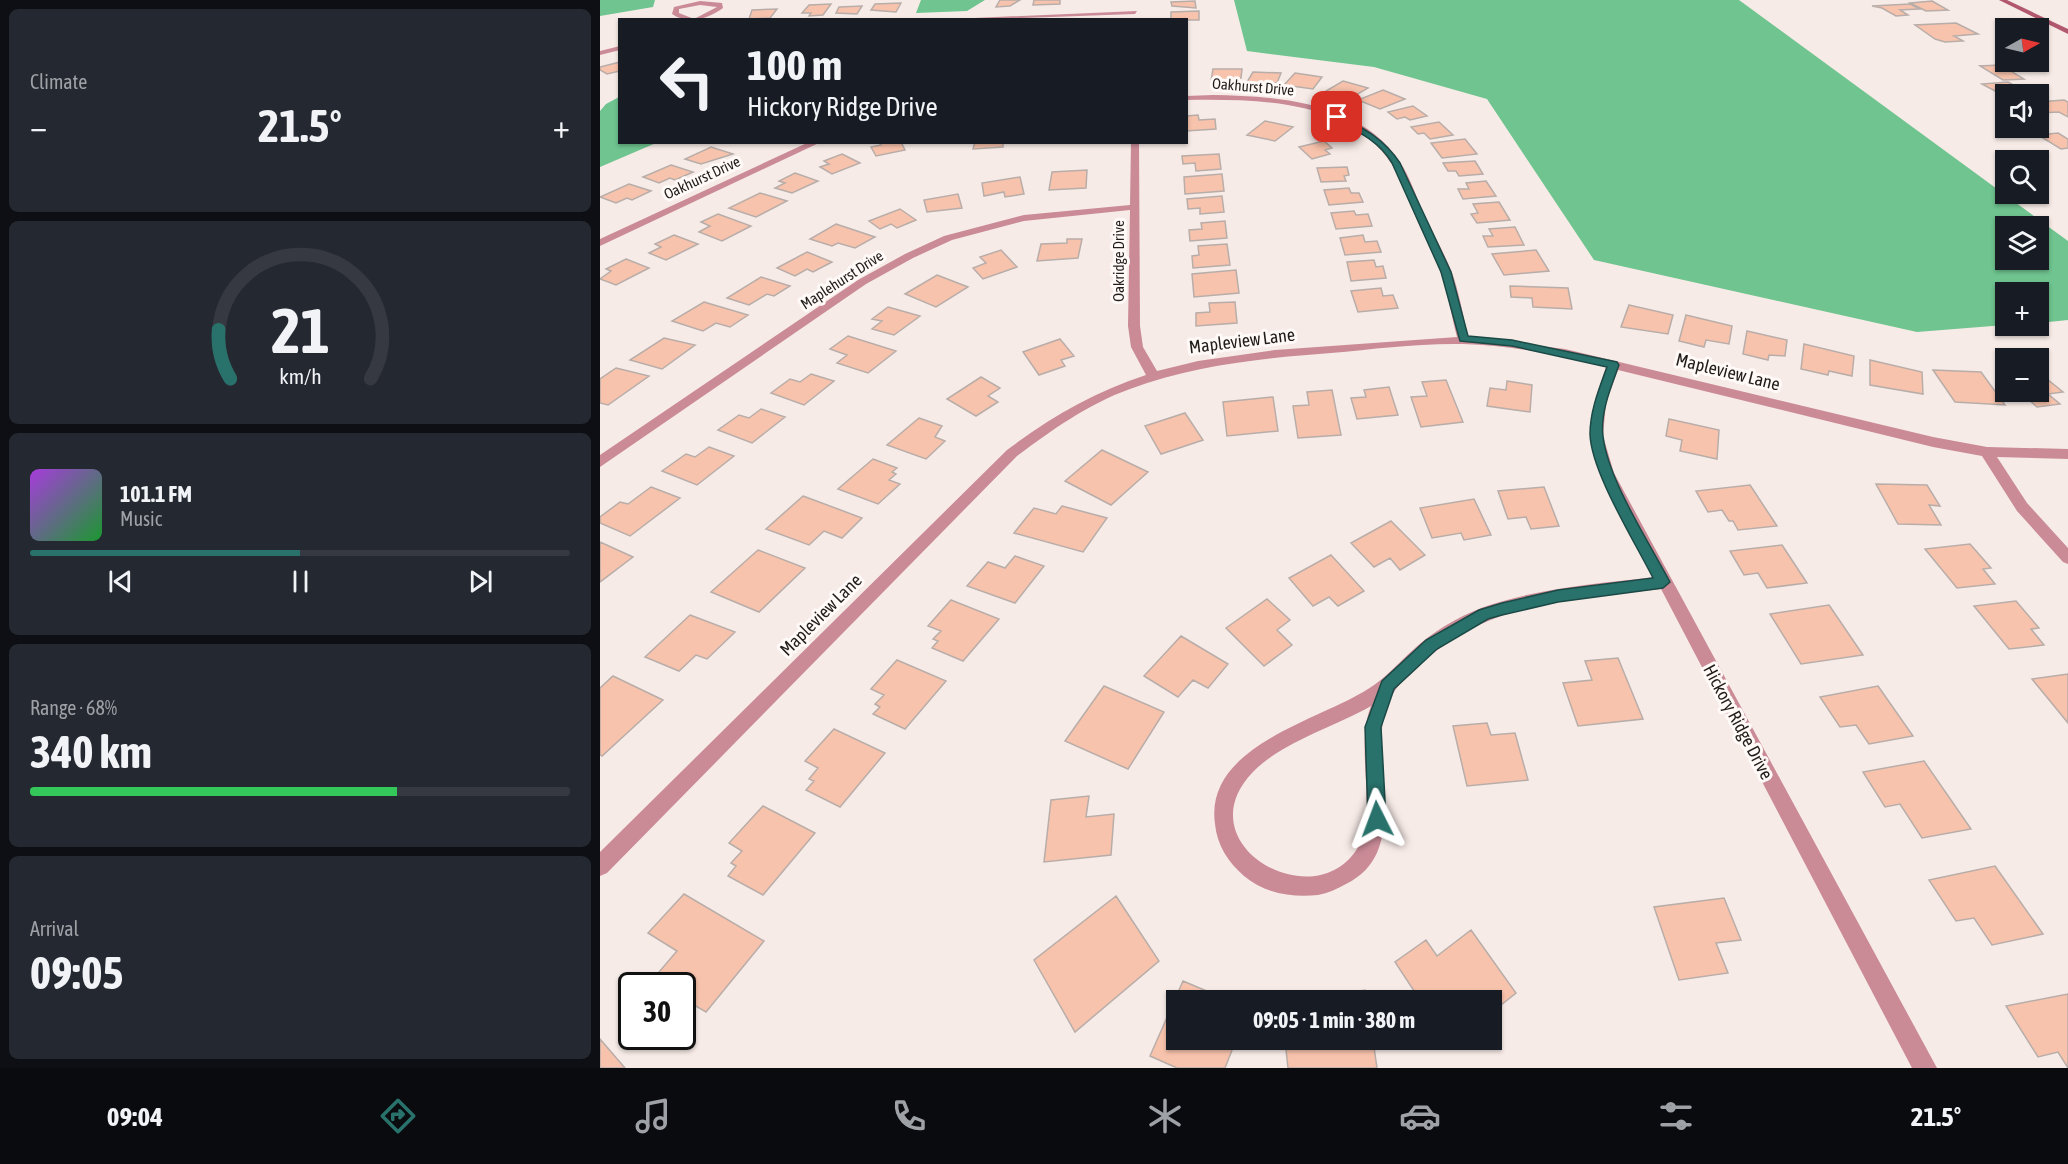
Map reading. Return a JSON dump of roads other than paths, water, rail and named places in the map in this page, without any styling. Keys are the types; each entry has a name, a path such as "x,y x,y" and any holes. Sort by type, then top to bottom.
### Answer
{"main road":[{"path":"2002,0 2068,32"}],"street":[{"path":"1056,18 1136,16 1136,0"},
{"path":"686,18 675,14 676,8 700,3 720,4 720,8 701,18"},
{"path":"600,53 618,48"},
{"name":"Oakhurst Drive","path":"1188,98 1229,98 1284,103 1337,117 1375,137 1387,148 1396,163 1446,272 1463,339"},
{"name":"Oakhurst Drive","path":"600,243 813,144"},
{"name":"Oakridge Drive","path":"1135,144 1134,326 1137,347 1153,376"},
{"name":"Maplehurst Drive","path":"600,462 862,282 909,256 948,238 1024,218 1135,207"},
{"name":"Mapleview Lane","path":"600,866 1012,453 1074,410 1153,376 1214,361 1463,339 1522,345 1933,442 1987,452 2068,454"},
{"name":"Hickory Ridge Drive","path":"1613,365 1600,403 1596,436 1607,473 1663,582 1925,1068"},
{"path":"1987,452 2005,484 2033,521 2068,558"},
{"path":"1388,686 1373,727 1377,819 1360,861 1344,877 1321,885 1294,887 1276,884 1256,875 1229,844 1222,824 1222,807 1231,783 1246,765 1265,751 1313,729 1388,686 1431,644 1484,614 1558,596 1663,582"}]}
